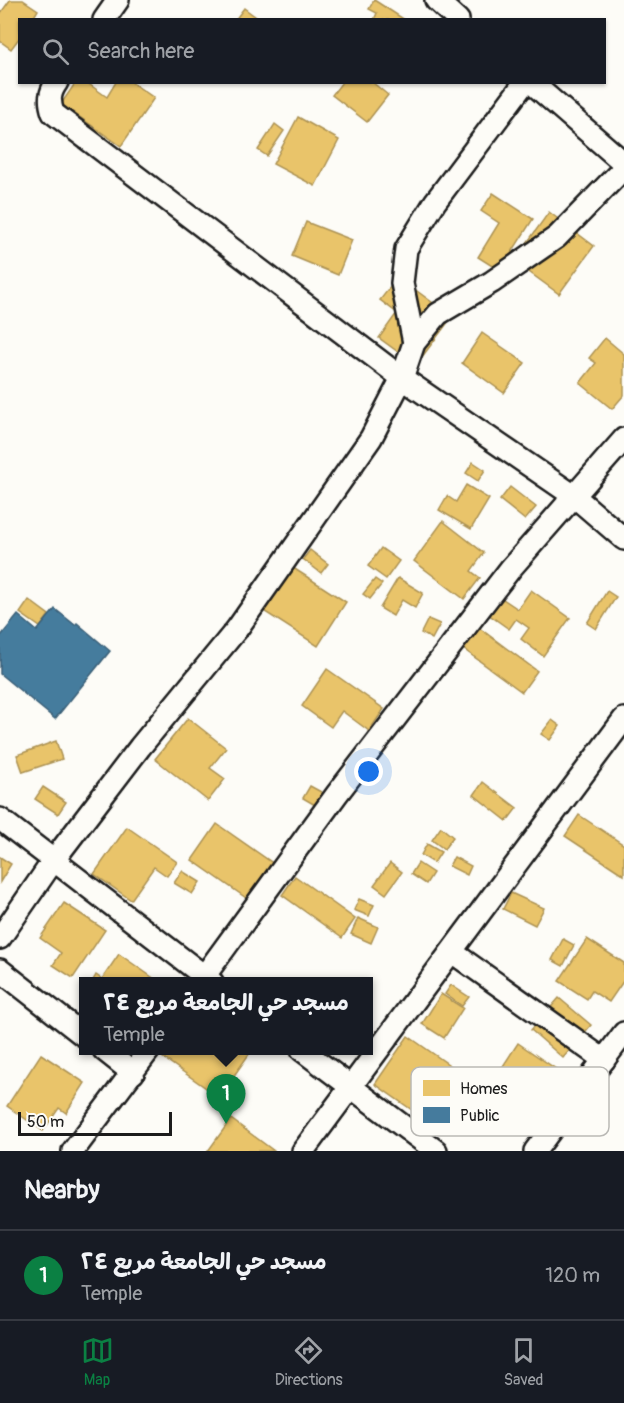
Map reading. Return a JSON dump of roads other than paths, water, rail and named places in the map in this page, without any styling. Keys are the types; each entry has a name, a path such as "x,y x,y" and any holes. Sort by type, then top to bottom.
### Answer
{"street":[{"path":"105,18 118,0"},
{"path":"436,0 456,18"},
{"path":"56,84 49,101 53,113 402,378 574,496 624,539"},
{"path":"414,343 402,283 406,249 435,202 524,84"},
{"path":"533,84 624,163"},
{"path":"0,938 53,861 140,747 237,629 371,438 402,378 414,343 438,314 492,282 557,237 624,168"},
{"path":"206,977 337,794 511,568 624,439"},
{"path":"303,1151 624,719"},
{"path":"0,819 202,977"},
{"path":"452,952 604,1060"},
{"path":"0,970 79,1031"},
{"path":"599,1067 624,1033"},
{"path":"110,1055 133,1073"},
{"path":"73,1151 146,1055"},
{"path":"308,1055 411,1132"},
{"path":"416,1136 436,1151"},
{"path":"535,1151 546,1136"}],"place":[{"name":"مسجد حي الجامعة مربع ٢٤","path":"226,1124"}]}
